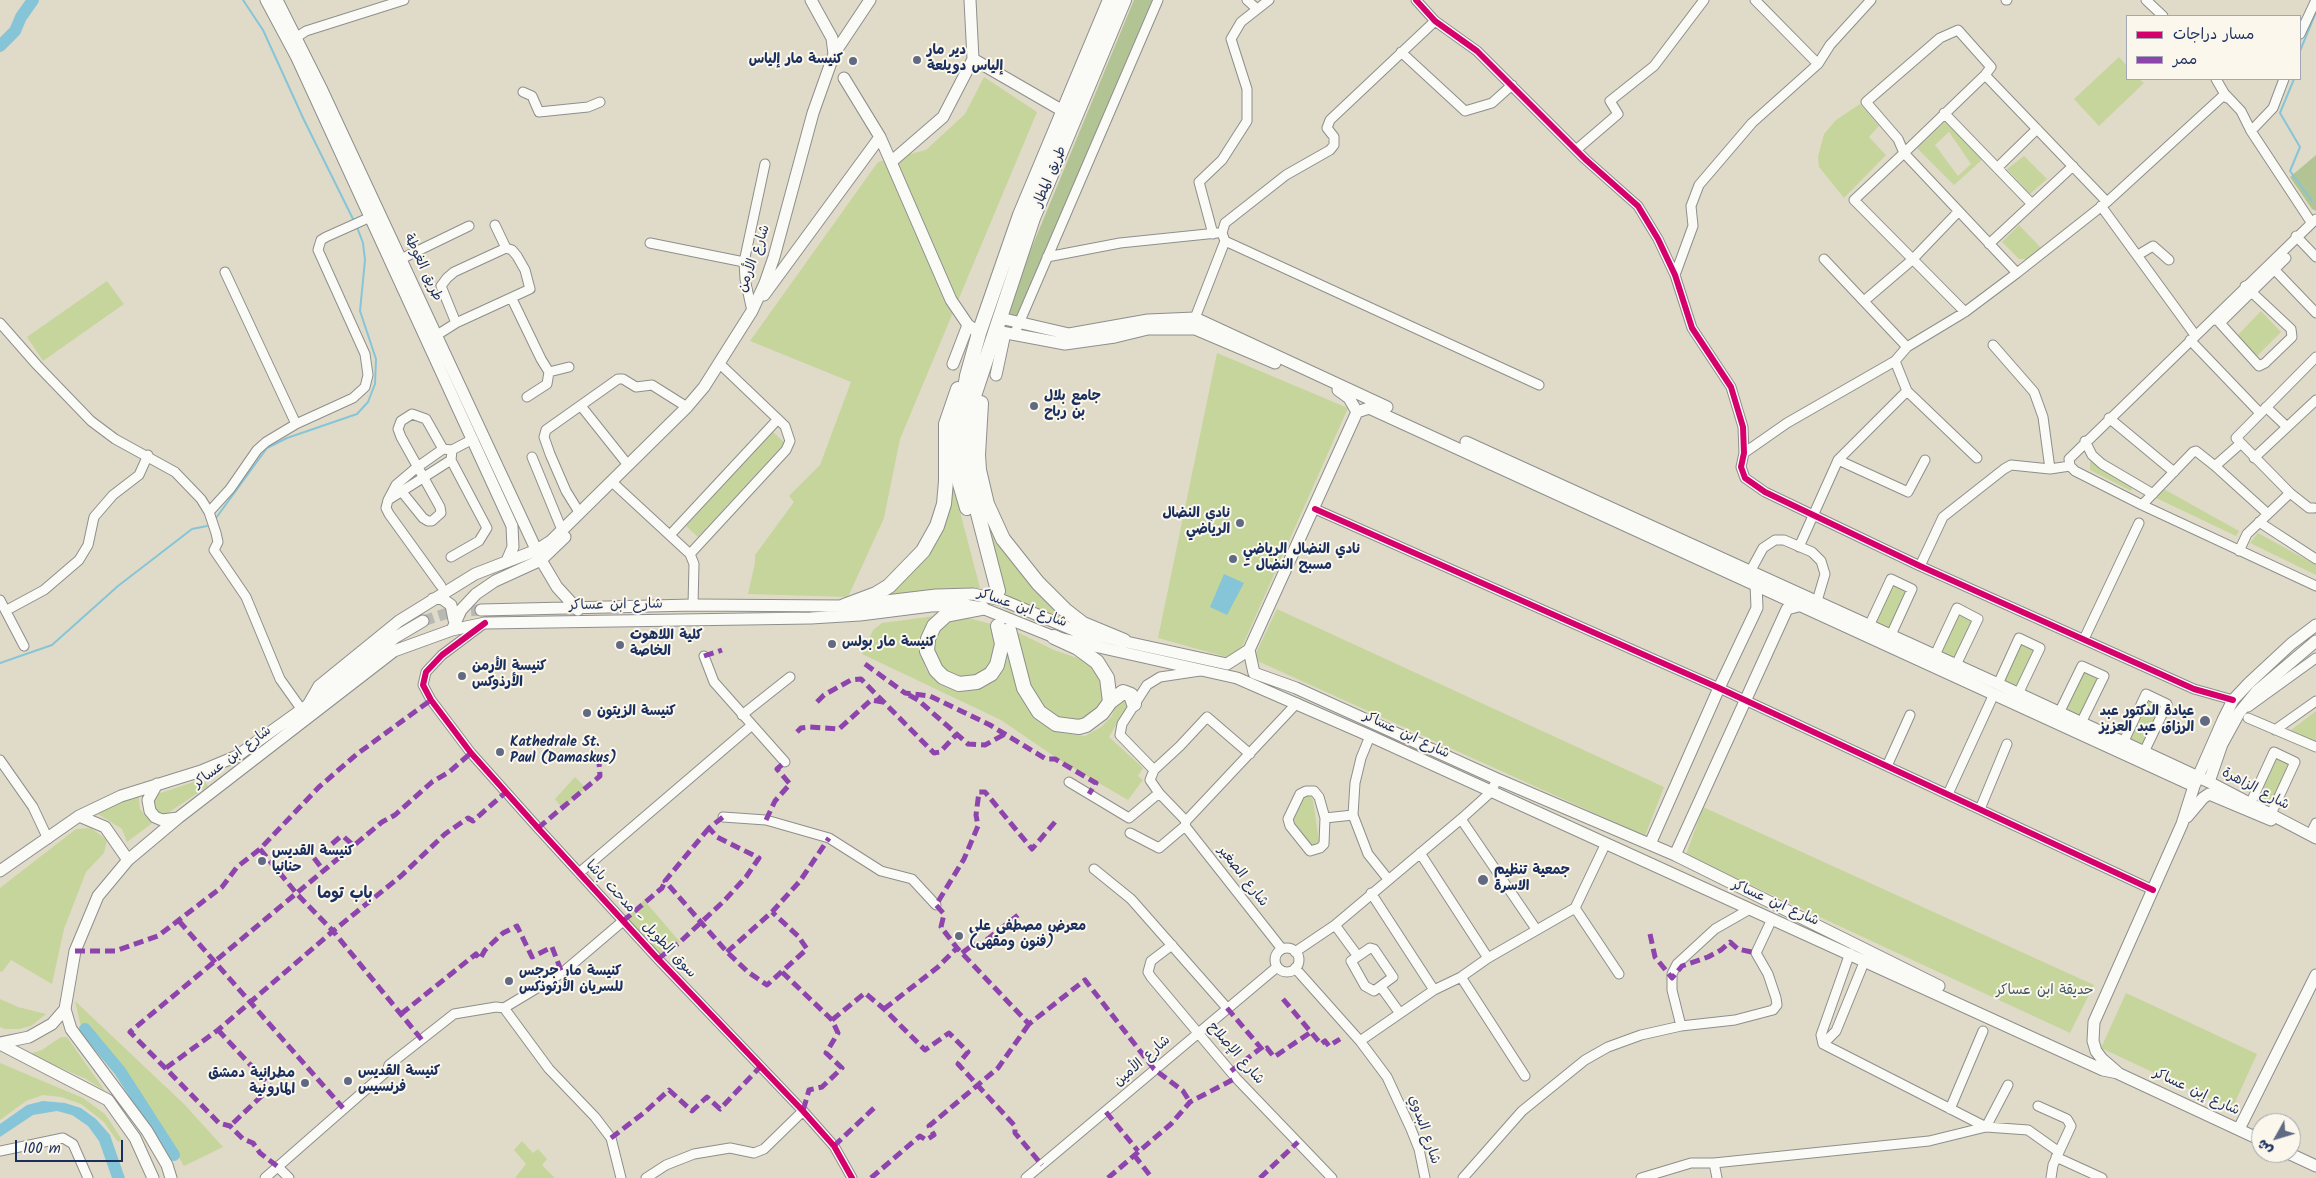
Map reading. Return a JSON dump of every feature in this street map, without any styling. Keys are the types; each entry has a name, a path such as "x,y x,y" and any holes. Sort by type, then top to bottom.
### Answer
{"highway":[{"name":"طريق المطار","path":"1110,0 973,329 958,430 960,484 994,590 967,471 966,444 972,402 986,358 1004,329 1033,218 1124,0"},
{"path":"986,358 985,387 979,410 978,455 983,489 994,521 1014,555 1052,598 1083,624 1124,641"},
{"path":"844,606 876,594 889,586 923,551 937,526 944,504 946,424 955,395 967,376"},
{"path":"982,608 946,615 934,626 928,639 927,651 936,670 943,677 959,684 977,682 991,674 997,666 1004,628 1024,688 1032,702 1046,718 1056,724 1066,727 1086,725 1102,713 1110,702 1123,692 1131,695 1134,704"},
{"path":"1054,637 1078,648 1097,662 1107,678 1110,702"}],"main road":[{"path":"266,0 297,58 512,526 513,547 507,561"},
{"name":"طريق الغوطة","path":"277,0 297,37 370,217 401,258 539,555 557,587 578,610"},
{"name":"شارع الأرمن","path":"539,555 687,407 720,364 752,311 774,257 813,113 834,54 870,0"},
{"path":"891,162 943,117 973,60 970,0"},
{"path":"815,2 832,38 834,54"},
{"path":"973,60 1063,111"},
{"path":"844,78 880,137 945,289 956,309 973,329 953,364"},
{"path":"752,311 880,137"},
{"path":"774,257 780,263 787,264"},
{"path":"1004,329 1019,322 1069,334 1148,320 1195,324 1751,570 1956,665 1996,689 2018,694 2144,752 2200,782"},
{"path":"1004,329 1064,344 1115,337 1148,329 1195,324 1342,393 1349,398 1357,412"},
{"path":"996,376 1004,329"},
{"path":"1249,650 1357,412 1366,408 1376,410 1802,605 1996,689 2200,782"},
{"name":"شارع الأرمن","path":"539,555 601,499 608,484"},
{"path":"305,708 319,686 372,642 433,599 475,574 507,561 539,555"},
{"path":"453,625 468,602 485,587 539,555"},
{"path":"1650,844 1719,688 1757,608 1756,584"},
{"name":"شارع ابن عساكر","path":"481,610 578,610 693,605 844,606 936,595 973,594 1008,602 1076,631 1226,664 1249,650 1254,673 1296,688 1497,779 1675,855 2118,1073"},
{"path":"433,599 441,598 451,604 453,625"},
{"name":"شارع ابن عساكر","path":"171,1178 167,1165 147,1131 71,1029 65,1009 75,951 98,896 128,860 178,818 394,651 453,625 485,623 810,618 860,615 932,606 964,605 982,608 1054,637 1237,678 1297,703 1850,953 2103,1070 2118,1073"},
{"path":"1675,855 1787,609 1802,605"},
{"name":"شارع ابن عساكر","path":"0,871 79,816 121,796 201,771 237,756 305,708 396,637 423,621"},
{"path":"2118,1073 2096,1051 2093,1041 2094,1022 2182,824 2233,700 2291,644 2316,625"},
{"path":"2200,782 2222,744 2243,715 2257,691 2316,641"},
{"name":"شارع الزاهرة","path":"2200,782 2250,802 2313,837"},
{"path":"157,784 148,800 150,811 155,817 162,820 178,818"},
{"name":"شارع الزاهرة","path":"2182,824 2203,798 2209,794 2222,798 2263,818 2287,824"},
{"path":"79,816 105,827 128,860"},
{"path":"2239,1129 2316,975"},
{"path":"0,1044 29,1036 52,1024 65,1009"},
{"path":"0,1044 108,1100 135,1138 153,1178"},
{"name":"شارع إبن عساكر","path":"2118,1073 2251,1135"},
{"path":"2301,1159 2316,1166"}],"street":[{"path":"297,37 306,31 404,0"},
{"path":"1004,329 1019,322 1158,0"},
{"path":"1247,0 1257,9"},
{"path":"1220,236 1199,182 1222,160 1247,121 1247,89 1230,39 1240,22 1269,0"},
{"path":"1416,0 1435,21 1477,51 1576,150 1638,206 1658,239 1675,275 1692,328 1731,387 1743,427 1744,453 1741,467 1745,478 1765,492 1920,566 2194,689 2233,700"},
{"path":"1576,150 1618,114 1610,101 1654,66 1704,0"},
{"path":"1756,0 1818,64"},
{"path":"1675,275 1693,226 1692,206 1699,185 1752,123 1818,64 1830,45 1871,0"},
{"path":"2146,0 2162,15"},
{"path":"2301,32 2316,0"},
{"path":"1195,324 1225,222 1286,175 1330,150 1334,145 1334,137 1326,128 1330,120 1435,21"},
{"path":"1965,312 1854,200 1904,153 1944,113 1985,75 1991,67 1958,30 1940,38 1866,102 1898,139 1904,153 2017,273"},
{"path":"1401,52 1465,111 1492,104 1512,86"},
{"path":"1985,75 2073,166 2104,204 2192,337 2263,410 2287,427"},
{"path":"2217,80 2225,94 2240,111 2251,131 2314,221 2296,236 2271,266 2248,289 2215,320 2192,337 2086,441 2069,459 2070,466 2075,471 2142,505 2316,586"},
{"path":"2251,131 2273,108 2284,80"},
{"path":"523,92 532,96 538,112 588,107 600,102"},
{"path":"1744,453 1788,423 1895,361 1907,348 1965,312 2104,204 2225,94"},
{"path":"1944,113 2032,204"},
{"path":"1997,168 2037,129"},
{"path":"752,311 744,262 766,164"},
{"path":"1989,244 2073,166"},
{"path":"1864,301 1912,260 1958,212"},
{"path":"209,512 230,490 257,450 275,436 296,424 353,398 365,387 368,375 364,354 318,250 321,240 370,217"},
{"path":"495,225 506,248"},
{"path":"401,258 469,226"},
{"path":"1047,257 1120,243 1220,236 1539,385"},
{"path":"2296,236 2316,257"},
{"path":"650,243 744,262"},
{"path":"2138,255 2153,246 2170,260"},
{"path":"436,335 530,289 531,285 517,256 512,250 506,248 454,272 447,278 442,286 456,324"},
{"path":"2271,266 2286,258"},
{"path":"1824,259 1907,348"},
{"path":"2271,266 2316,313"},
{"path":"225,272 296,424"},
{"path":"2215,320 2256,365 2265,363 2293,334 2291,328 2248,289"},
{"path":"512,299 549,372 547,384 527,397"},
{"path":"0,324 91,420 115,439 148,455 185,480 209,512 218,542 214,550 246,598 280,679 305,708"},
{"path":"1993,345 2034,392 2043,417 2050,469"},
{"path":"2315,507 2309,508 2290,493 2236,438 2316,357"},
{"path":"1895,361 1907,391 1978,458"},
{"path":"690,554 789,446 789,431 720,364"},
{"path":"549,372 569,367"},
{"path":"580,512 566,492 544,433 613,381 623,379 636,387 652,385 687,407"},
{"path":"1799,547 1838,460 1907,391"},
{"path":"2254,458 2316,400"},
{"path":"581,406 628,465"},
{"path":"402,492 423,518 432,521 441,514 440,507 416,468 398,429 401,421 406,416 419,415 426,419 448,450 451,460 488,528 479,540 451,557"},
{"path":"2109,418 2174,472"},
{"path":"670,535 778,419"},
{"path":"441,586 386,508 396,485 416,468 448,450 473,439"},
{"path":"2086,441 2092,454 2102,464 2152,494"},
{"path":"2215,466 2240,444"},
{"path":"2142,505 2194,451 2215,466 2268,514"},
{"path":"7,610 44,590 79,560 88,545 94,517 113,495 139,475 148,455"},
{"path":"532,457 562,530"},
{"path":"388,500 451,460"},
{"path":"1838,460 1908,492 1924,460"},
{"path":"1920,566 1943,516 2004,469 2011,465 2050,469 2070,466"},
{"path":"608,484 690,554 694,564 693,605"},
{"path":"2239,551 2246,534 2290,493"},
{"path":"1314,509 1746,700 2153,890"},
{"path":"2259,522 2316,559"},
{"path":"2084,639 2139,523"},
{"path":"1751,570 1764,548 1770,542 1784,540 1799,547 1817,556 1824,567 1825,581 1817,601"},
{"path":"1869,626 1891,579 1912,589 1891,635"},
{"path":"0,600 7,610 24,646"},
{"path":"1935,655 1957,608 1978,619 1956,665"},
{"path":"442,656 485,623"},
{"path":"442,656 450,644 453,625"},
{"path":"1948,794 2019,638 2040,648 2018,694"},
{"name":"سوق الطويل - مدحت باشا","path":"442,656 426,672 423,684 436,707 471,753 623,921 803,1111 834,1146 852,1178"},
{"path":"704,656 714,682 785,762"},
{"path":"2316,658 2243,715 2316,748"},
{"path":"2059,713 2082,666 2104,676 2081,723"},
{"path":"1154,770 1120,735 1122,724 1147,685 1153,680 1205,670"},
{"path":"742,715 790,677"},
{"path":"2123,743 2146,694 2167,704 2144,752"},
{"path":"2275,730 2316,701"},
{"path":"1130,833 1159,848 1185,823 1297,703"},
{"path":"1887,766 1910,714"},
{"path":"1069,782 1129,818 1159,793 1150,780 1154,770 1180,746 1207,716 1250,754"},
{"path":"579,873 752,725"},
{"path":"1370,736 1359,766 1353,814 1368,854 1388,880"},
{"path":"1980,809 2007,744"},
{"path":"2250,802 2274,752 2295,762 2271,814"},
{"path":"0,760 33,807 48,839"},
{"path":"1296,952 1335,925 1461,819 1491,792 1497,779"},
{"path":"1306,791 1317,793 1325,818 1324,844 1315,850 1307,848 1288,823 1300,794 1306,791"},
{"name":"شارع الصغير","path":"1159,793 1185,823 1282,949"},
{"path":"1325,818 1353,814"},
{"path":"723,817 766,820 829,838 881,870 912,879 936,905"},
{"path":"1461,819 1536,929"},
{"path":"2313,837 2316,823"},
{"path":"1295,968 1360,1041 1399,1012 1434,990 1461,977 1488,958 1575,908 1606,843"},
{"path":"1420,853 1488,958"},
{"path":"1094,869 1123,891 1228,1008"},
{"path":"1371,893 1434,990"},
{"path":"1575,908 1619,974"},
{"path":"1681,1026 1672,990 1672,974 1677,964 1715,929 1750,909"},
{"path":"1463,1178 1522,1111 1585,1060 1608,1047 1640,1035 1681,1026 1735,1020 1773,1010 1776,1005 1776,998 1768,974 1756,953 1772,919"},
{"path":"265,1178 387,1071 389,1065 454,1014 496,1007 504,1008 562,973 623,921"},
{"path":"1335,925 1357,955"},
{"name":"شارع الإصلاح","path":"1172,944 1151,961 1148,972 1236,1078 1332,1178"},
{"path":"1288,948 1296,952 1299,958 1295,968 1287,972 1277,967 1276,956 1282,949 1288,948"},
{"path":"1370,948 1374,949 1393,977 1374,991 1365,986 1352,965 1351,960 1357,955 1370,948"},
{"path":"1822,1039 1850,953"},
{"path":"1822,1039 1836,1031 1865,960"},
{"name":"شارع الأمين","path":"1026,1178 1277,967"},
{"path":"1461,977 1525,1076"},
{"path":"1381,987 1399,1012"},
{"path":"504,1008 549,1068 595,1117 611,1138 622,1178"},
{"path":"1950,1109 1983,1031"},
{"path":"1822,1039 1986,1128"},
{"name":"شارع البدوي","path":"1360,1041 1395,1091 1419,1149 1425,1178"},
{"path":"1986,1128 2008,1085"},
{"path":"2038,1106 2070,1122 2070,1130 2058,1155 2051,1178"},
{"path":"646,1178 666,1165 694,1154 730,1148 754,1153 764,1149 803,1111"},
{"path":"1641,1178 1691,1163 1714,1164 1929,1141 1986,1128 2028,1130 2058,1155 2102,1178"},
{"path":"0,1151 58,1138 67,1140 77,1150 88,1178"},
{"path":"1714,1164 1717,1178"},
{"path":"277,1166 288,1178"}],"green space":[{"path":"1134,0 1158,0 1019,322 1006,319 1027,259"},
{"path":"2119,57 2126,65 2126,80 2140,80 2144,83 2099,126 2074,99"},
{"path":"984,77 1037,112 900,439 884,518 848,597 748,594 755,555 794,502 789,496 820,465 851,382 750,341 878,162 926,150 965,114"},
{"path":"1860,104 1879,126 1869,137 1886,155 1844,198 1819,167 1818,157 1824,134 1836,120"},
{"path":"1947,120 1984,158 1954,185 1917,148","holes":["1949,132 1971,164 1958,176 1935,145"]},
{"path":"2316,155 2316,211 2312,209 2290,177"},
{"path":"2024,156 2047,179 2030,194 2007,169"},
{"path":"2019,225 2043,250 2031,259 2019,259 2002,242"},
{"path":"107,281 124,304 43,361 27,337"},
{"path":"2261,311 2281,332 2254,359 2234,339"},
{"name":"نادي النضال الرياضي","path":"1217,353 1348,408 1241,649 1230,658 1158,638"},
{"path":"773,432 785,443 698,537 686,526"},
{"path":"2090,461 2133,486 2131,491 2090,470"},
{"path":"953,485 980,588 949,588 883,596 922,562 932,549 948,513"},
{"path":"2162,488 2239,531 2236,536 2154,497"},
{"path":"981,505 1085,629 1003,594"},
{"path":"2258,533 2316,565 2316,575 2250,543"},
{"path":"1893,582 1910,590 1891,630 1874,623"},
{"path":"1277,609 1664,787 1645,836 1253,659"},
{"path":"1959,612 1975,620 1956,660 1940,652"},
{"path":"935,616 923,634 921,652 926,670 940,684 959,692 980,689 996,679 1005,665 1009,648 1048,727 1061,733 1085,736 1101,727 1111,717 1121,696 1129,703 1109,737 1143,768 1138,776 1143,780 1128,800 1058,759 1001,720 862,654 873,630 882,623"},
{"path":"961,616 991,624 996,641 996,652 988,670 980,675 964,678 945,671 935,657 933,643 935,635 947,621"},
{"path":"1015,631 1054,650 1086,661 1095,669 1101,678 1103,697 1098,709 1081,721 1054,717 1042,706 1030,689"},
{"path":"2021,641 2037,649 2018,689 2002,682"},
{"path":"2084,670 2101,677 2082,718 2065,710"},
{"path":"2148,697 2164,705 2145,745 2129,738"},
{"path":"2316,711 2316,742 2291,730"},
{"path":"2276,756 2292,763 2273,804 2257,796"},
{"path":"575,777 586,788 562,808 555,799"},
{"path":"203,779 208,786 165,815 158,812 153,803 154,795"},
{"path":"138,791 140,809 148,819 155,821 127,842 122,829 98,814"},
{"path":"1303,795 1310,796 1313,800 1319,841 1314,845 1310,845 1293,822"},
{"name":"حديقة ابن عساكر","path":"1703,807 2094,985 2070,1033 1686,855"},
{"path":"91,828 107,840 104,853 86,872 64,929 52,984 11,960 2,972 0,971 0,888 76,829"},
{"path":"644,900 680,942 658,959 623,921"},
{"path":"2126,993 2257,1054 2232,1109 2101,1048"},
{"path":"0,999 18,1007 46,1014 31,1026 19,1029 5,1029 0,1027"},
{"path":"75,1001 184,1104 223,1147 184,1166 146,1103 126,1075 82,1031"},
{"path":"61,1037 67,1037 105,1091 86,1079 29,1054 42,1050"},
{"path":"0,1063 83,1098 105,1114 122,1140 118,1142 104,1122 81,1104 61,1097 43,1095 26,1101 0,1120"},
{"path":"522,1141 533,1153 538,1149 547,1159 542,1165 555,1178 515,1178 526,1164 514,1150"}],"water":[{"path":"1224,574 1244,583 1227,615 1210,607"},
{"path":"43,1101 65,1103 81,1108 96,1119 110,1135 125,1178 112,1178 99,1141 88,1126 72,1115 57,1111 33,1115 0,1137 0,1124 27,1105"}],"waterway":[{"path":"0,46 15,31 21,17 33,0"},
{"path":"243,0 263,30 304,120 354,221"},
{"path":"2301,49 2316,12"},
{"path":"2294,80 2280,113 2300,147 2290,171 2312,201"},
{"path":"216,518 267,448 287,438 357,414 368,402 375,384 376,359 360,311 365,260 363,243 357,227"},
{"path":"0,663 52,645 118,586 192,529 207,526"},
{"path":"85,1029 120,1071 174,1155"}],"tunnel":[{"path":"423,621 451,612 481,610"}],"marked path":[{"path":"704,656 722,650"},
{"path":"865,664 905,693 930,696 990,725 1046,759 1055,759 1096,783 1089,794"},
{"path":"817,702 824,695 851,680 861,679 934,753 940,752 957,734"},
{"path":"909,695 918,700 968,744 985,745 1005,734"},
{"path":"75,951 115,951 158,936 222,887 237,867 260,849 319,787 357,754 431,700"},
{"path":"797,732 801,728 809,727 839,729 871,700 883,702"},
{"path":"277,1166 260,1153 253,1143 243,1139 230,1126 219,1123 130,1032 382,822 395,815 432,782 449,772 471,753"},
{"path":"766,820 775,801 790,784 777,769 785,762"},
{"path":"538,828 600,776 599,763"},
{"path":"166,1068 218,1030 333,931 401,876 445,834 468,818 473,821 506,792"},
{"path":"1055,822 1032,849 985,792 979,792 976,815 978,826 964,859 936,905 944,914 941,927 957,948 1029,1024 1085,980 1154,1069 1183,1091 1190,1102"},
{"path":"658,959 680,942 724,901 746,877 759,858 717,837 709,828 723,817"},
{"path":"709,828 665,881 727,952 748,972 767,985 807,949 798,936 772,912"},
{"path":"332,844 340,837 344,837 354,846"},
{"path":"727,952 772,912 800,881 829,838"},
{"path":"260,849 297,894 333,931 422,1040"},
{"path":"314,858 324,871"},
{"path":"623,921 662,888 665,881"},
{"path":"962,953 974,944 979,946 1018,915"},
{"path":"179,921 343,1108"},
{"path":"401,1014 476,954 480,959 485,950 503,933 517,926 532,957 552,947 562,973"},
{"path":"1650,934 1655,957 1672,978 1682,966 1708,957 1721,950 1730,942 1738,949 1756,953"},
{"path":"884,1009 938,967 957,948"},
{"path":"782,972 832,1020 838,1033 826,1053 842,1068 822,1087 809,1090 803,1111"},
{"path":"832,1020 865,993 925,1050 949,1033 968,1052 958,1064 1015,1126 1015,1133 1042,1165"},
{"path":"1283,999 1321,1044 1325,1041 1329,1046 1340,1039"},
{"path":"1227,1008 1263,1051 1267,1048 1274,1057 1311,1032"},
{"path":"871,1178 920,1136 926,1140 934,1135 929,1126 998,1068 1029,1024"},
{"path":"218,1030 271,1087 230,1126"},
{"path":"1231,1071 1261,1048"},
{"path":"611,1138 645,1112 669,1090 692,1111 707,1097 720,1109 761,1066"},
{"path":"1108,1178 1171,1124 1190,1102 1236,1078"},
{"path":"834,1146 874,1108"},
{"path":"1106,1112 1138,1151"},
{"path":"1260,1178 1298,1142"},
{"path":"1134,1155 1152,1178"}],"cycle path":[{"path":"1416,0 1435,21 1477,51 1585,159 1638,206 1658,239 1675,275 1692,328 1731,387 1743,427 1744,453 1741,467 1745,478 1765,492 1920,566 2194,689 2233,700"},
{"path":"1315,509 1719,688 2153,890"},
{"path":"485,623 442,655 426,672 423,685 431,700 471,753 538,828 834,1146 852,1178"}],"place":[{"name":"دير مار إلياس دويلعة","path":"917,60"},
{"name":"كنيسة مار إلياس","path":"853,61"},
{"name":"جامع بلال بن رباح","path":"1034,406"},
{"name":"نادي النضال الرياضي","path":"1240,523"},
{"name":"نادي النضال الرياضي - مسبح النضال","path":"1233,559"},
{"name":"كنيسة مار بولس","path":"832,644"},
{"name":"كلية اللاهوت الخاصة","path":"620,645"},
{"name":"كنيسة الأرمن الأرذوكس","path":"462,676"},
{"name":"كنيسة الزيتون","path":"587,713"},
{"name":"عيادة الدكتور عبد الرزاق عبد العزيز","path":"2205,721"},
{"name":"Kathedrale St. Paul (Damaskus)","path":"500,752"},
{"name":"كنيسة القديس حنانيا","path":"262,861"},
{"name":"جمعية تنظيم الاسرة","path":"1483,880"},
{"name":"معرض مصطفى علي (فنون ومقهى)","path":"959,936"},
{"name":"كنيسة مار جرجس للسريان الأرثوذكس","path":"509,981"},
{"name":"كنيسة القديس فرنسيس","path":"348,1081"},
{"name":"مطرانية دمشق المارونية","path":"305,1083"}],"district":[{"name":"باب توما","path":"345,895"}]}
